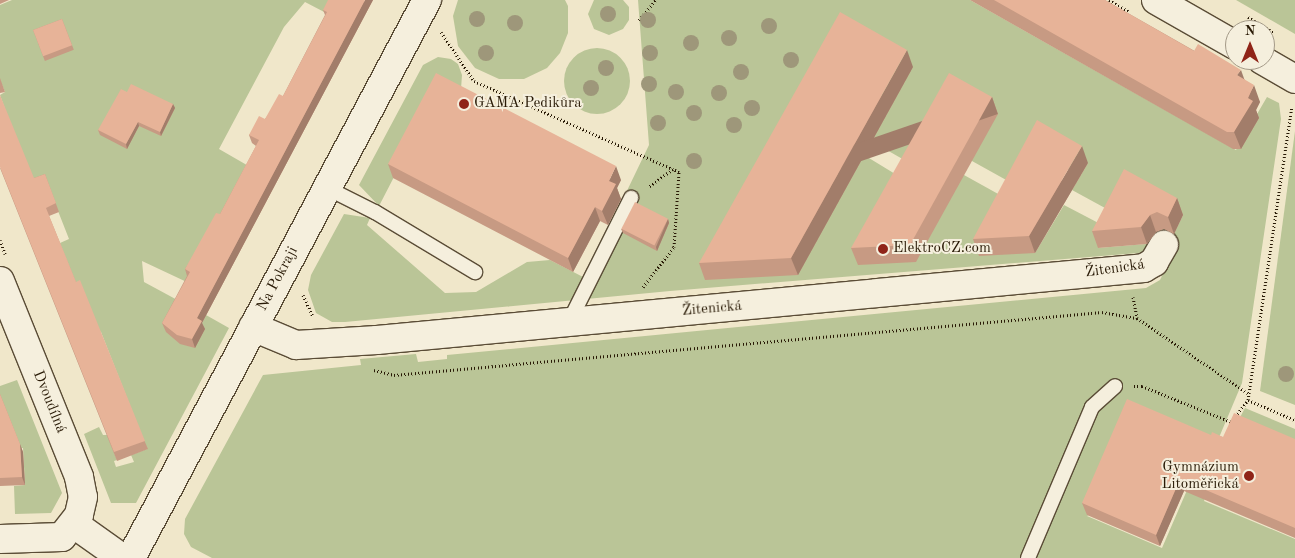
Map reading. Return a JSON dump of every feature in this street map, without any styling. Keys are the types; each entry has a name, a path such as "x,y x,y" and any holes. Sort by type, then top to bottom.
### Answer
{"street":[{"name":"Na Pokraji","path":"130,558 427,0"},
{"path":"1156,0 1225,39"},
{"path":"1275,67 1295,79"},
{"name":"Žitenická","path":"253,327 296,345 569,322 1144,268 1154,262 1164,245"},
{"name":"Dvoudílná","path":"0,281 79,477 82,506 74,524"},
{"path":"0,539 62,537 74,524 122,558"}],"lane":[{"path":"327,188 375,212 475,272"},
{"path":"569,322 631,198"},
{"path":"1028,558 1092,407 1115,386"}],"path":[{"path":"639,20 656,0"},
{"path":"1243,15 1278,34"},
{"path":"436,26 474,81 679,172 674,247 639,292"},
{"path":"1115,386 1142,386 1231,422 1248,400 1292,105"},
{"path":"631,198 673,169"},
{"path":"1133,292 1137,318"},
{"path":"370,369 394,375 1102,312 1137,318 1249,394"},
{"path":"1248,400 1295,420"}],"green space":[{"path":"12,0 335,0 328,14 305,2 284,27 219,149 252,168 191,284 142,261 144,282 181,302 200,327 206,315 229,328 136,503 111,503 84,434 99,427 103,435 107,435 117,460 114,461 116,467 134,462 131,455 147,449 101,332 95,329 60,243 69,239 47,183 33,188 0,95 5,92 0,80 0,5"},
{"path":"458,0 565,0 568,6 568,33 560,53 547,68 524,79 499,79 475,68 458,46 453,16"},
{"path":"594,0 623,0 629,7 629,20 623,29 609,35 594,29 588,14"},
{"path":"638,0 970,0 1236,150 1267,97 1279,103 1281,119 1242,383 1215,447 1087,516 1162,548 1194,474 1211,483 1204,501 1295,539 1295,558 212,558 191,547 184,534 185,519 263,375 361,365 360,359 416,354 418,362 447,359 447,355 1146,288 1160,280 1175,250 670,291 345,322 332,322 316,313 308,290 311,275 344,214 370,218 367,225 445,293 476,292 527,262 550,260 585,278 649,145","holes":["871,141 913,165 972,161 1017,186 1088,163 1072,190 1116,214 1183,215 1170,242 1098,248 1108,228 1064,205 1035,253 1009,200 964,175 905,180 864,155"]},
{"path":"1236,0 1295,0 1295,34 1275,22 1275,20 1271,20"},
{"path":"597,48 610,51 620,58 627,68 630,81 627,94 620,104 610,111 597,114 584,111 574,104 567,94 564,81 567,68 574,58 584,51"},
{"path":"438,57 451,59 458,64 462,75 461,89 441,86 379,206 359,185 423,65"},
{"path":"1295,131 1295,405 1260,391"},
{"path":"17,380 62,493 51,513 15,514 14,486 25,485 23,448 0,449 0,386"},
{"path":"1245,408 1295,429 1295,447 1237,423"}],"building":[{"path":"328,0 365,0 197,318 202,321 192,339 177,335 162,323 190,272 185,269 216,213 220,214 259,140 249,135 259,116 265,119 279,94 283,96 327,12 323,10"},
{"path":"994,0 1105,0 1194,51 1198,44 1225,60 1225,70 1241,70 1237,75 1254,85 1248,98 1253,101 1234,132 1227,132"},
{"path":"840,12 907,50 791,258 699,263"},
{"path":"62,19 72,45 43,56 33,30"},
{"path":"436,73 616,166 609,181 616,184 602,211 595,207 568,258 388,164"},
{"path":"949,73 992,97 910,245 851,248"},
{"path":"131,84 173,104 160,132 138,122 126,144 98,130 121,89 127,92"},
{"path":"0,95 34,178 45,174 56,203 46,208 76,282 80,280 145,441 114,452 0,167"},
{"path":"1037,120 1082,146 1029,236 973,239"},
{"path":"1124,169 1177,198 1168,217 1157,212 1150,215 1141,227 1092,231"},
{"path":"635,202 668,219 654,246 621,229"},
{"path":"0,394 20,444 22,477 0,478"},
{"name":"Gymnázium Litoměřická","path":"1127,399 1211,435 1212,432 1223,437 1234,413 1295,439 1295,528 1180,479 1156,535 1082,503"}],"place":[{"name":"GAMA Pedikůra","path":"464,104"},
{"name":"ElektroCZ.com","path":"883,249"},
{"name":"Gymnázium Litoměřická","path":"1249,476"}]}
